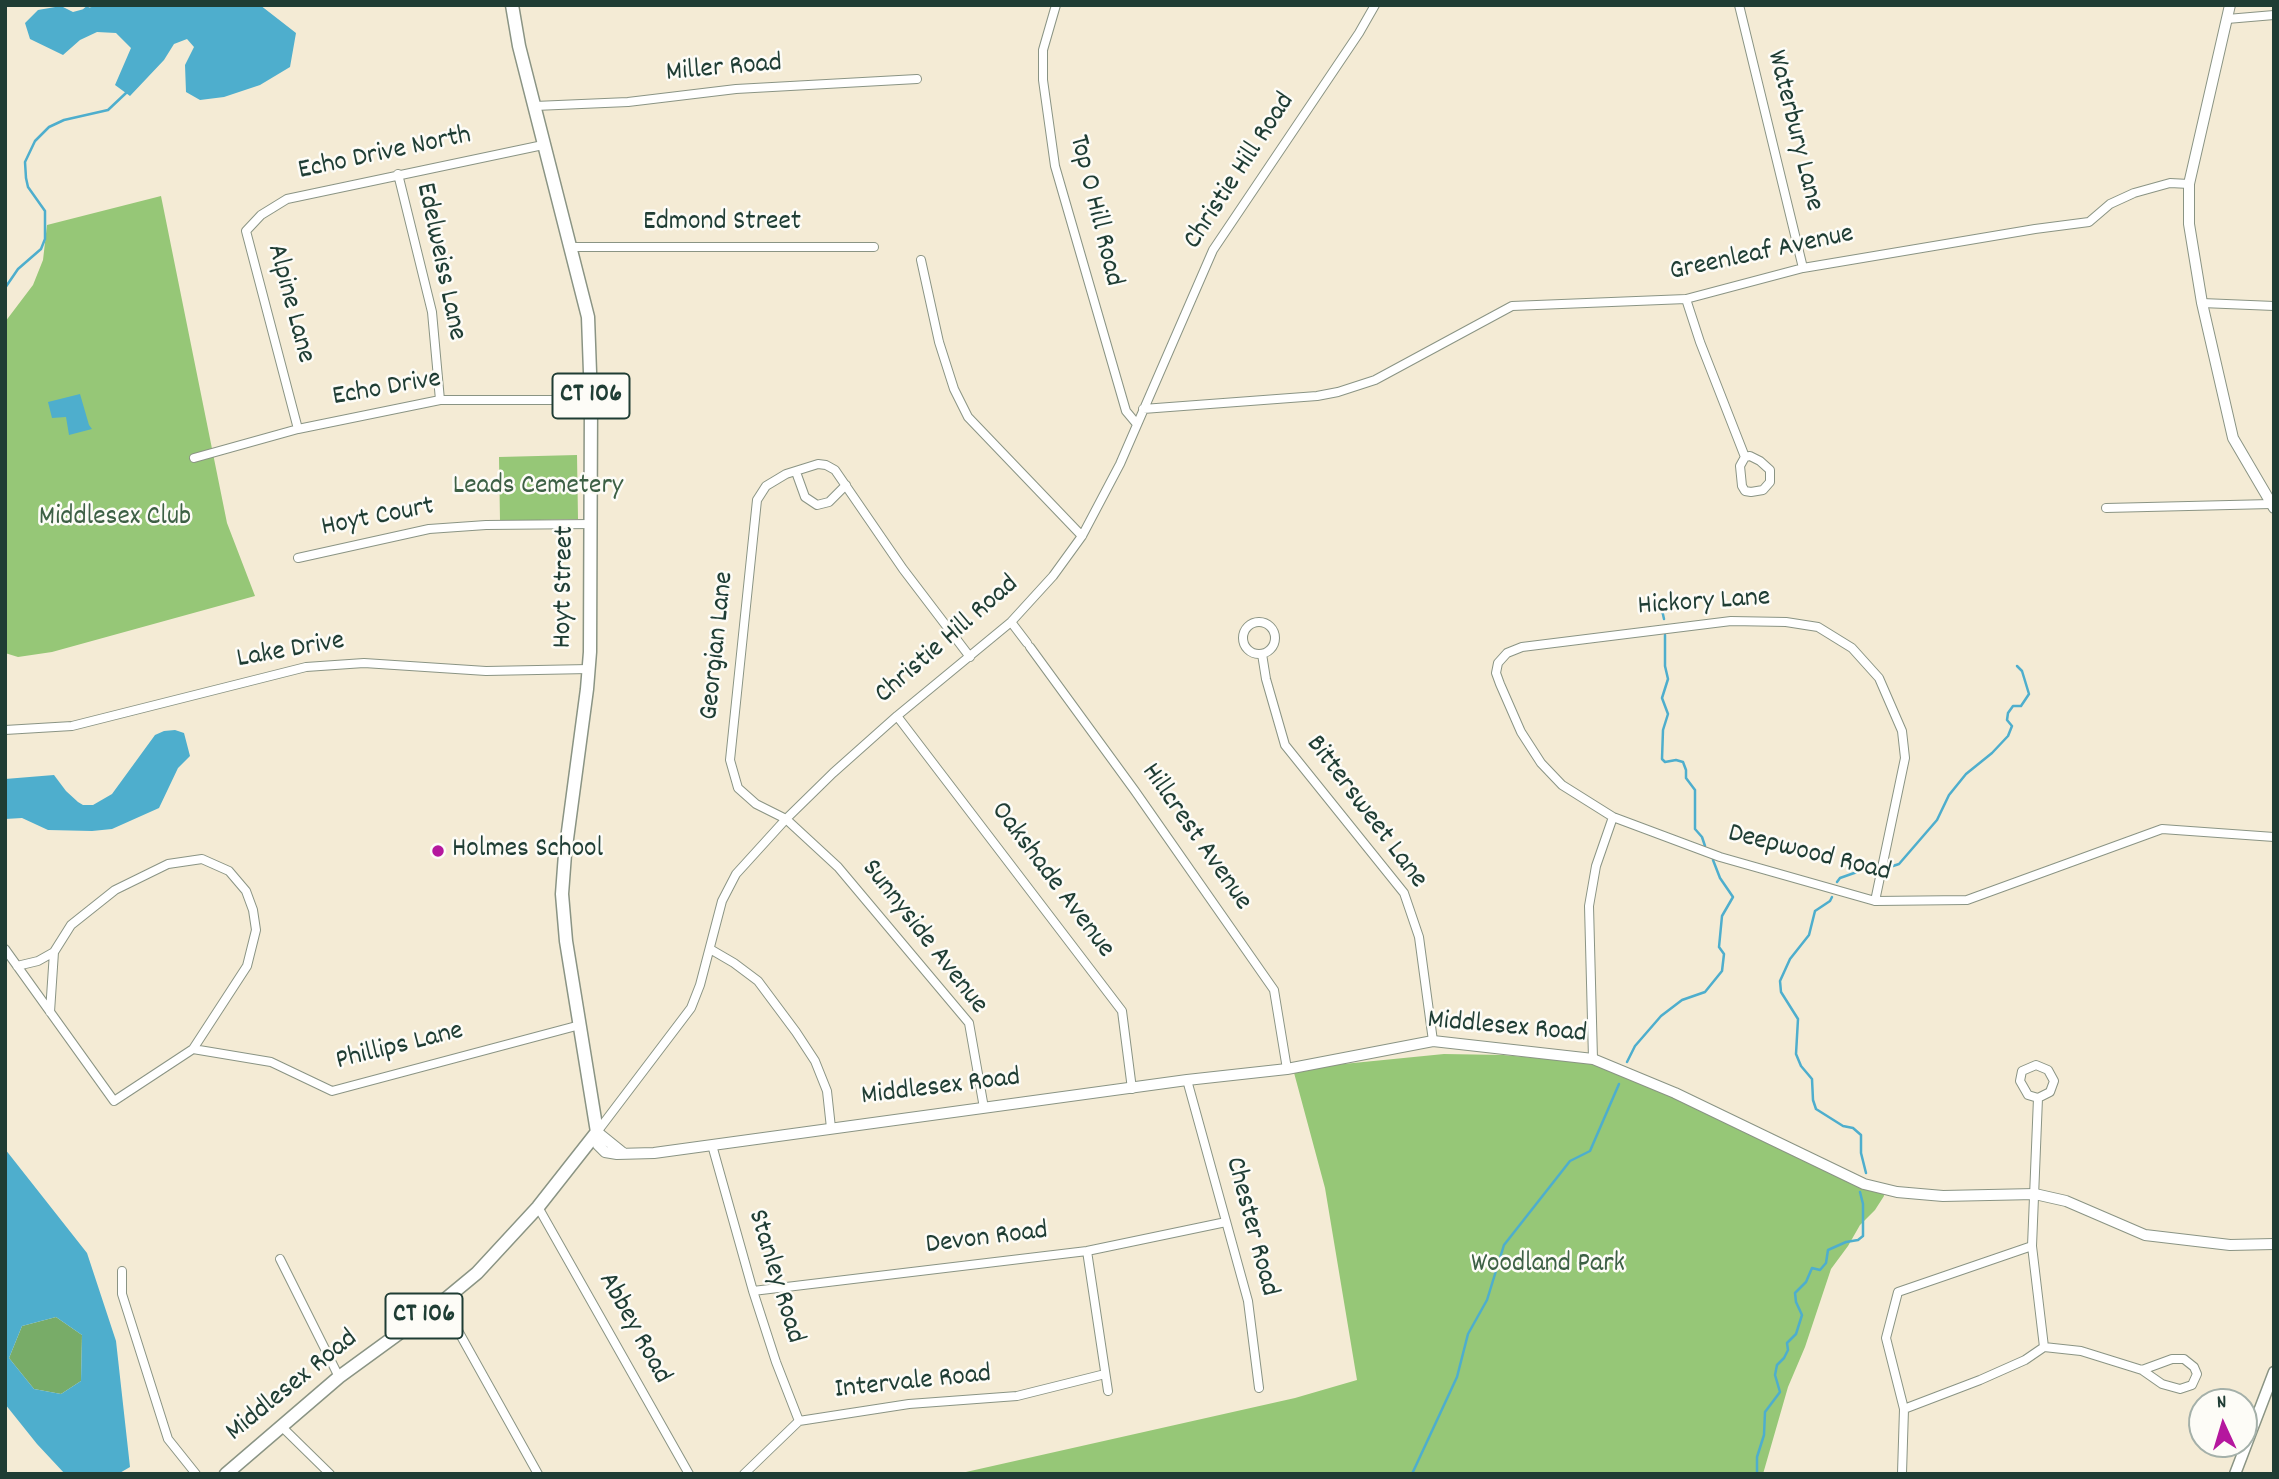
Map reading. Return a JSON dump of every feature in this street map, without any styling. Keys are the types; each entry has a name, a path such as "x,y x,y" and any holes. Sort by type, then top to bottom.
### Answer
{"main road":[{"name":"Hoyt Street","path":"512,5 543,145 588,317 592,524 589,669 562,894 565,933 597,1132"},
{"name":"Middlesex Road","path":"226,1474 339,1377 442,1302 494,1256 538,1207 597,1132"},
{"path":"2235,1474 2274,1372"}],"street":[{"name":"Top O Hill Road","path":"1056,5 1043,50 1043,80 1055,166 1126,411 1136,423"},
{"name":"Christie Hill Road","path":"597,1132 691,1008 722,901 736,874 786,819 897,716 1011,622 1053,576 1082,536 1120,464 1213,250 1375,5"},
{"name":"Waterbury Lane","path":"1739,5 1803,268"},
{"path":"2106,508 2272,506 2233,438 2203,303 2189,224 2189,184 2230,5"},
{"path":"2227,19 2274,15"},
{"name":"Miller Road","path":"535,106 628,102 736,89 917,79"},
{"name":"Echo Drive North","path":"246,231 261,215 287,199 543,145"},
{"name":"Edelweiss Lane","path":"398,174 432,312 440,400"},
{"name":"Greenleaf Avenue","path":"1143,409 1338,392 1375,380 1512,306 1686,299 1803,268 2089,222 2110,204 2134,193 2170,183 2189,184"},
{"name":"Alpine Lane","path":"246,231 298,429"},
{"name":"Edmond Street","path":"571,247 874,247"},
{"path":"920,260 950,377 968,417 1082,536"},
{"path":"1686,299 1745,457"},
{"path":"2203,303 2274,306"},
{"name":"Echo Drive","path":"194,458 298,429 440,400 591,400"},
{"path":"1750,456 1768,466 1770,482 1763,490 1745,491 1742,486 1740,466 1745,457 1750,456"},
{"name":"Georgian Lane","path":"786,819 757,804 737,788 730,760 758,499 766,486 776,478 818,464 835,470 903,569 970,657"},
{"path":"796,472 805,497 817,505 829,502 846,485"},
{"name":"Hoyt Court","path":"298,558 429,529 486,525 592,524"},
{"name":"Hickory Lane","path":"1498,663 1507,653 1522,647 1731,621 1786,622 1818,627 1852,648 1879,678 1902,731 1905,758 1875,901"},
{"name":"Hillcrest Avenue","path":"1011,622 1135,791 1274,990 1287,1069"},
{"name":"Bittersweet Lane","path":"1254,622 1268,624 1275,633 1274,645 1262,654 1250,651 1243,640 1246,628 1254,622"},
{"name":"Bittersweet Lane","path":"1262,654 1266,679 1285,745 1404,893 1419,937 1433,1041"},
{"name":"Lake Drive","path":"5,730 72,726 306,667 364,663 486,671 589,669"},
{"name":"Deepwood Road","path":"1498,663 1496,673 1515,720 1541,763 1562,785 1613,817 1720,857 1875,901 1967,900 2162,829 2274,837"},
{"name":"Oakshade Avenue","path":"897,716 1122,1011 1132,1089"},
{"path":"1593,1059 1589,906 1596,866 1613,817"},
{"name":"Sunnyside Avenue","path":"786,819 838,867 969,1023 984,1108"},
{"path":"5,949 17,966 50,1012 114,1101 193,1049 247,966 256,930 246,891 229,871 202,859 168,864 115,890 71,925 54,952 50,1012"},
{"path":"710,949 758,981 796,1032 815,1061 827,1091 831,1128"},
{"path":"17,966 38,961 54,952"},
{"name":"Phillips Lane","path":"193,1049 271,1062 332,1091 580,1025"},
{"name":"Middlesex Road","path":"597,1132 623,1153 654,1153 1187,1080 1287,1069 1433,1041 1593,1059 1687,1098 1864,1184 1897,1192 1943,1196 2035,1194 2066,1201 2146,1235 2218,1244 2274,1244"},
{"path":"2036,1065 2048,1070 2054,1081 2050,1092 2038,1098 2028,1096 2020,1081 2022,1071 2036,1065"},
{"name":"Chester Road","path":"1187,1080 1248,1301 1259,1388"},
{"path":"2038,1098 2032,1246 2044,1347"},
{"name":"Stanley Road","path":"712,1144 753,1291 799,1421"},
{"name":"Abbey Road","path":"538,1207 689,1474"},
{"name":"Devon Road","path":"753,1291 1087,1251 1226,1222"},
{"path":"1903,1474 1904,1409 1886,1338 1898,1292 2032,1246"},
{"path":"1087,1251 1108,1391"},
{"path":"280,1259 339,1377"},
{"path":"122,1271 122,1294 168,1439 196,1474"},
{"path":"442,1302 538,1474"},
{"path":"1904,1409 1980,1380 2025,1360 2044,1347 2081,1351 2142,1370 2162,1384 2180,1389 2192,1385 2197,1374 2190,1362 2178,1358 2142,1370"},
{"name":"Intervale Road","path":"744,1474 799,1421 909,1404 1017,1396 1105,1374"},
{"path":"281,1426 330,1474"}],"green space":[{"name":"Middlesex Club","path":"161,196 227,523 255,596 52,652 18,657 5,653 5,322 33,285 43,260 47,225"},
{"name":"Leads Cemetery","path":"577,455 578,519 500,521 499,457"},
{"name":"Woodland Park","path":"1444,1054 1503,1055 1591,1063 1681,1093 1883,1188 1884,1196 1860,1225 1831,1269 1805,1347 1788,1387 1763,1474 957,1474 1295,1398 1357,1380 1325,1188 1293,1069"},
{"path":"56,1317 82,1335 81,1381 61,1394 34,1389 9,1358 22,1326"}],"water":[{"path":"99,5 260,5 296,33 290,67 260,85 224,97 200,100 186,92 185,65 194,47 187,39 174,44 164,60 130,96 115,85 131,48 116,33 97,32 80,40 63,55 30,39 25,23 38,10 61,6 73,12"},
{"path":"80,394 92,429 69,435 66,417 52,418 48,402"},
{"path":"175,730 184,733 190,756 178,768 159,808 112,829 92,831 48,830 22,818 5,819 5,779 54,775 78,802 93,805 112,794 155,735"},
{"path":"5,1149 87,1253 116,1341 130,1467 118,1474 65,1474 5,1404","holes":["56,1317 82,1335 81,1381 61,1394 34,1389 9,1358 22,1326"]}],"waterway":[{"path":"84,10 90,5"},
{"path":"5,288 18,269 41,249 45,239 45,211 28,187 26,178 25,162 35,141 49,127 64,120 108,110 126,93"},
{"path":"1662,610 1664,619"},
{"path":"1665,635 1665,666 1668,679 1662,698 1668,714 1663,730 1662,759 1665,762 1683,762 1686,778 1695,790 1695,829 1705,846"},
{"path":"1893,866 1899,864 1937,820 1949,795 1966,774 2008,736 2012,726 2007,720 2008,713 2013,706 2021,706 2029,694 2022,671 2017,666"},
{"path":"1627,1062 1635,1046 1661,1016 1682,1000 1705,992 1722,971 1724,954 1719,947 1722,916 1733,897 1720,878 1713,860"},
{"path":"1837,882 1870,862"},
{"path":"1832,897 1815,911 1809,935 1790,959 1780,981 1781,992 1798,1019 1796,1054 1801,1066 1812,1079 1816,1109 1861,1135 1861,1153 1866,1173"},
{"path":"1412,1474 1457,1377 1468,1334 1487,1300 1504,1245 1570,1161 1590,1151 1619,1084"},
{"path":"1757,1474 1757,1457 1764,1435 1765,1412 1780,1392 1775,1375 1777,1365 1784,1358 1788,1350 1787,1343 1796,1334 1802,1315 1795,1293 1806,1282 1812,1268 1820,1270 1826,1263 1828,1250 1863,1236 1863,1204 1860,1192"}],"place":[{"name":"Holmes School","path":"438,851"}]}
